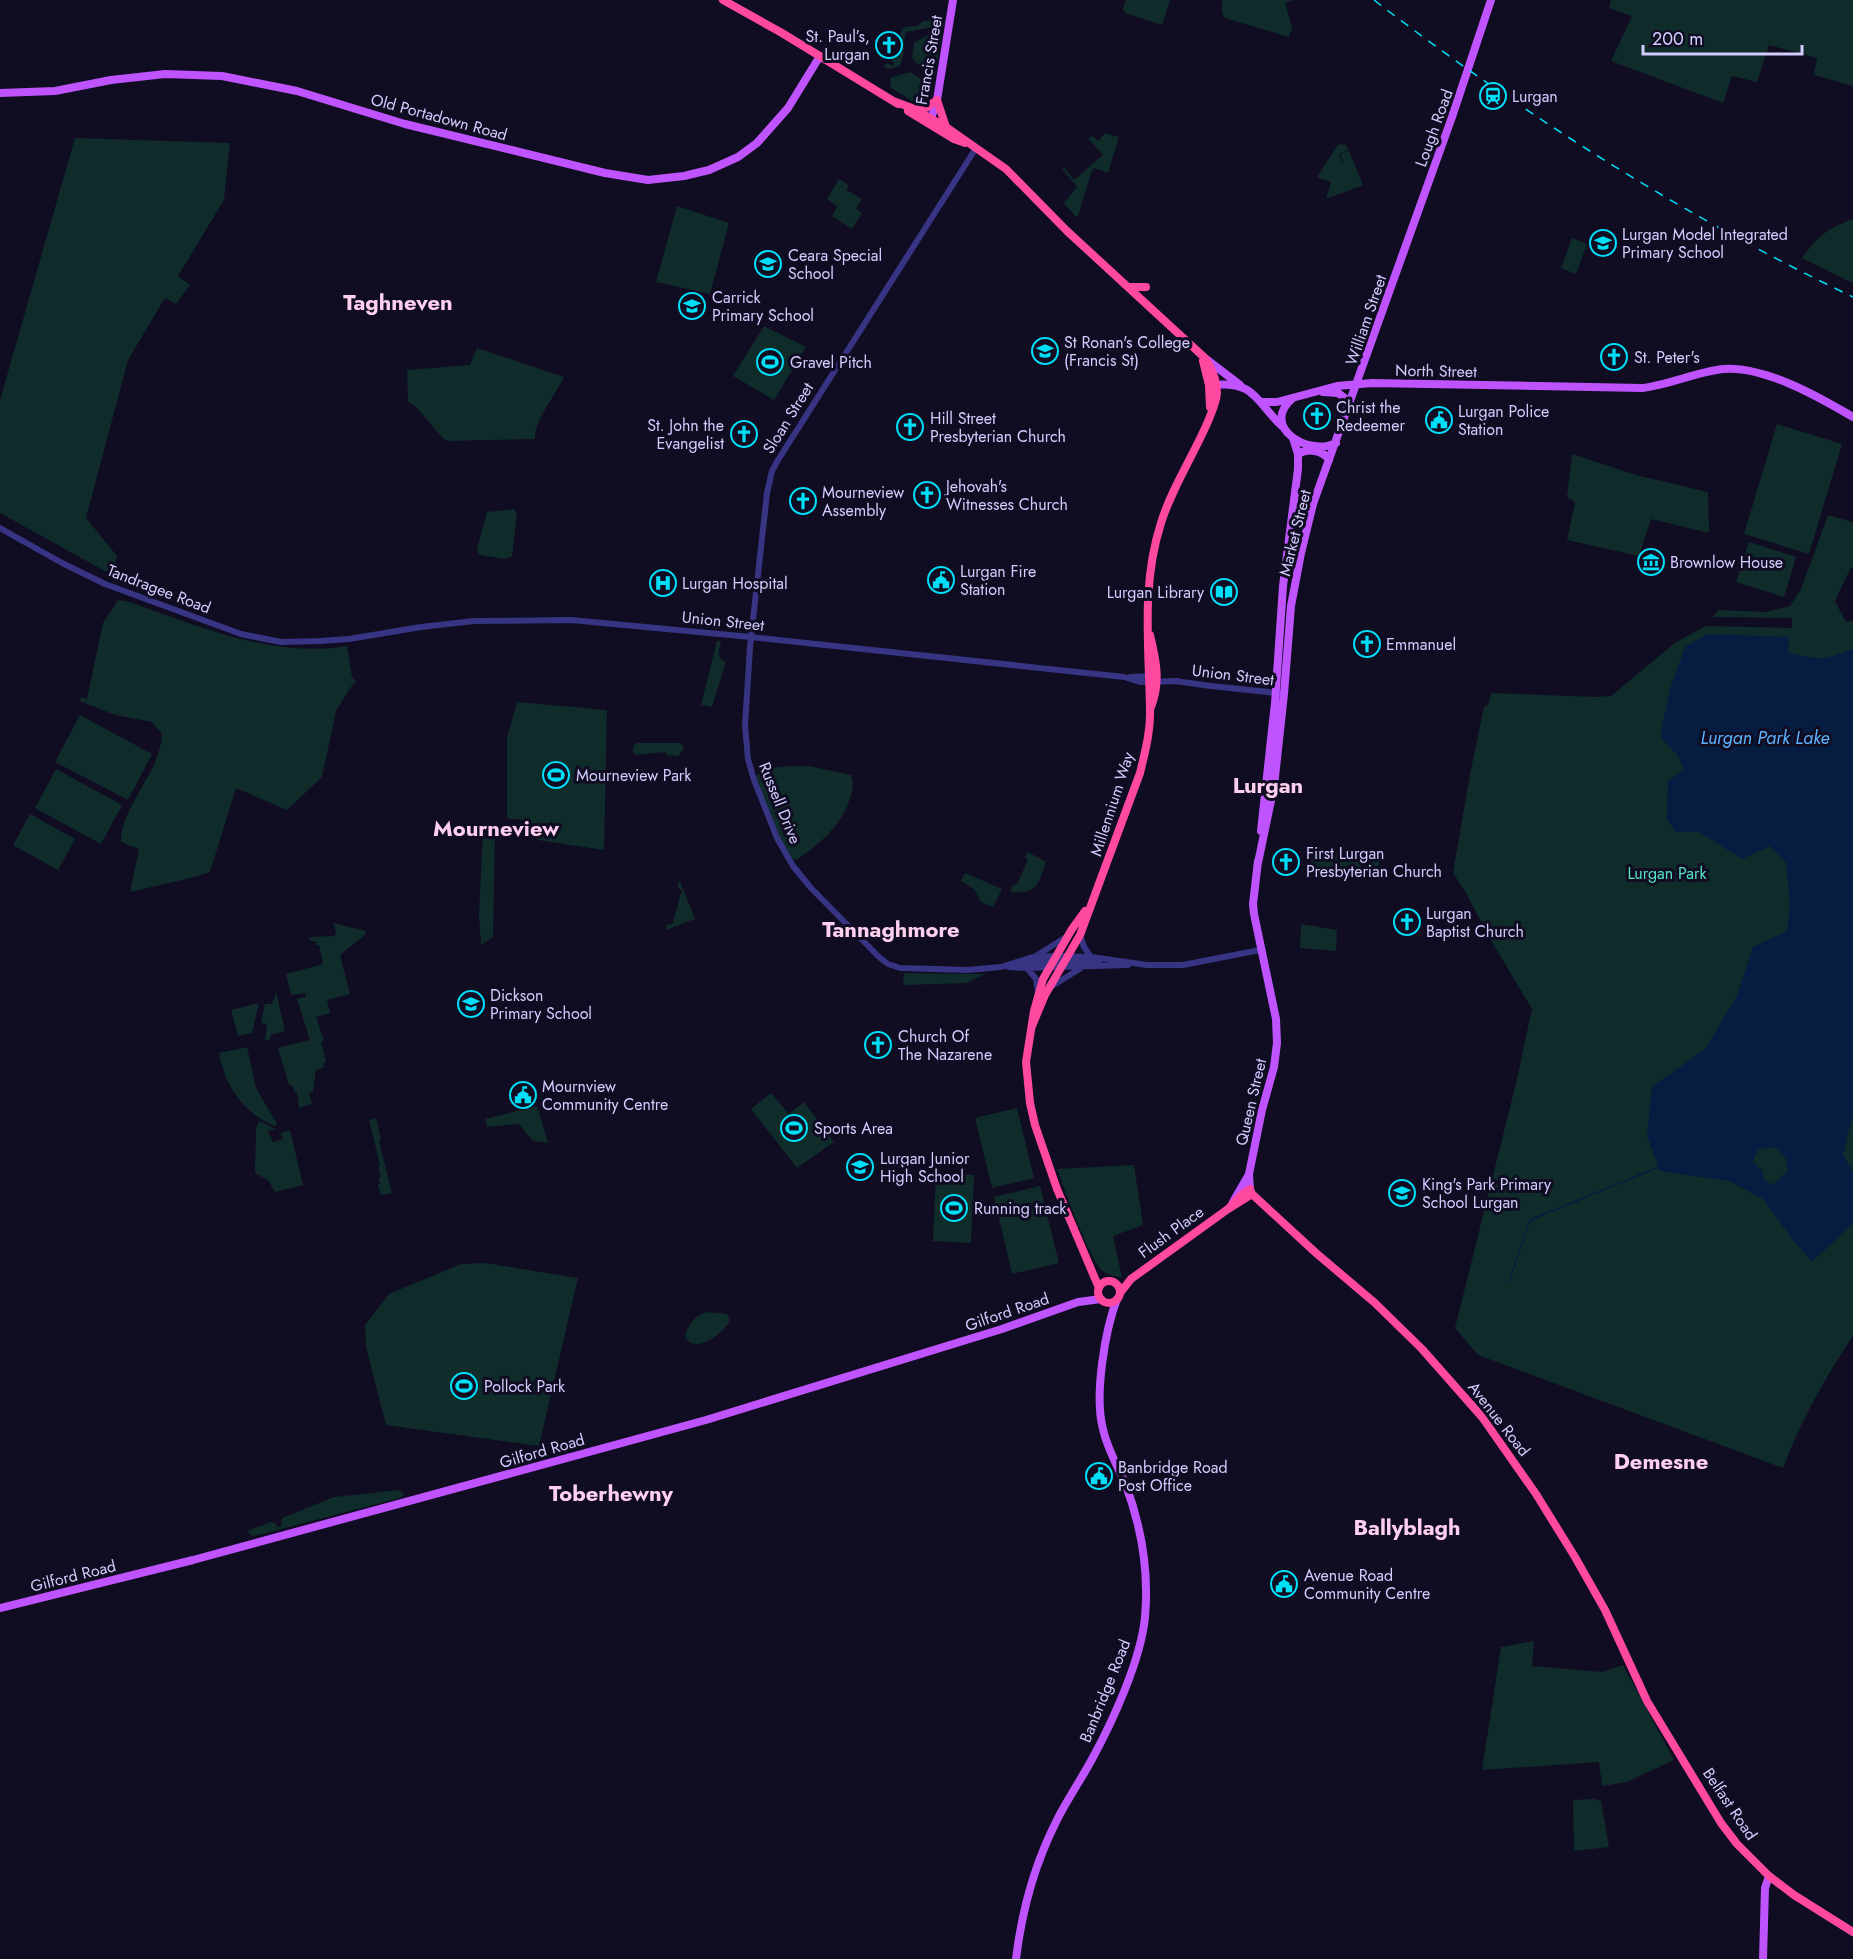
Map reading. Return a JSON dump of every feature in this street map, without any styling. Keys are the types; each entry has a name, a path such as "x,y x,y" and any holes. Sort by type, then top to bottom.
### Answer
{"highway":[{"path":"723,0 894,101 946,127 1006,170 1066,231 1206,359 1214,383"},
{"path":"912,108 926,108 937,100 946,127"},
{"path":"894,101 912,108 954,139 975,147"},
{"path":"1127,287 1146,287"},
{"path":"1196,350 1214,383"},
{"name":"Millennium Way","path":"1152,679 1147,618 1152,555 1166,507 1202,438 1209,419 1214,383"},
{"name":"Millennium Way","path":"1119,1296 1105,1291 1061,1198 1035,1125 1030,1103 1026,1062 1038,993 1080,935 1140,773 1147,745 1152,679 1147,618"},
{"path":"1034,1011 1090,905"},
{"name":"Millennium Way","path":"1032,1026 1050,987 1068,936 1090,905"},
{"name":"Flush Place","path":"1105,1291 1131,1279 1251,1192"},
{"name":"Avenue Road","path":"1251,1192 1390,1318 1482,1417 1536,1494 1593,1588 1658,1719"},
{"name":"Flush Place","path":"1119,1296 1131,1279"},
{"path":"1105,1291 1112,1303 1119,1296"},
{"name":"Belfast Road","path":"1658,1719 1721,1823 1737,1844 1769,1876 1853,1932"}],"main road":[{"name":"Francis Street","path":"930,121 937,100 953,0"},
{"name":"Lough Road","path":"1399,265 1470,67 1491,0"},
{"name":"Old Portadown Road","path":"0,93 55,91 111,80 165,74 222,76 297,91 405,124 605,173 648,180 692,175 709,170 729,162 752,147 765,136 788,108 820,56"},
{"name":"William Street","path":"1358,384 1399,265"},
{"path":"1206,359 1262,402 1293,438 1322,448 1336,443"},
{"name":"North Street","path":"1319,392 1336,387 1372,383 1641,388 1661,386 1715,371 1740,369 1784,382 1853,417"},
{"path":"1214,383 1241,386"},
{"path":"1262,402 1277,402 1319,392 1338,393 1350,402 1372,383"},
{"name":"Market Street","path":"1272,764 1284,694 1291,606 1300,553 1313,504 1358,384"},
{"path":"1283,428 1281,419 1283,411 1294,397"},
{"name":"Market Street","path":"1272,764 1280,612 1296,491 1298,454 1293,438"},
{"path":"1298,454 1307,450 1315,451 1323,453 1329,460"},
{"name":"Queen Street","path":"1251,1192 1249,1174 1277,1049 1276,1020 1260,950 1253,904 1272,764"},
{"path":"1230,1207 1249,1174"},
{"name":"Gilford Road","path":"0,1608 193,1560 706,1420 1002,1329 1086,1300 1105,1291"},
{"name":"Banbridge Road","path":"1105,1291 1111,1317"},
{"name":"Banbridge Road","path":"1016,1959 1022,1915 1039,1859 1057,1820 1091,1762 1107,1728 1131,1671 1143,1627 1146,1589 1139,1528 1100,1416 1100,1387 1111,1317 1119,1296"},
{"path":"1763,1959 1765,1888 1769,1876"}],"street":[{"name":"Sloan Street","path":"751,637 772,471 975,147"},
{"name":"Tandragee Road","path":"0,528 97,580 241,634 281,642 320,642"},
{"name":"Union Street","path":"320,642 444,624 528,620 588,621 1178,681 1211,687 1284,694"},
{"name":"Russell Drive","path":"751,637 745,726 748,759 777,838 797,871 811,888 888,964 900,968 968,970 1009,965"},
{"path":"1080,935 1082,944 1091,957"},
{"path":"1009,965 1033,957 1068,936"},
{"path":"1009,965 1091,957 1171,966 1196,964 1260,950"},
{"path":"1033,957 1085,966 1141,964"},
{"path":"1009,965 1027,968 1059,961 1121,965"},
{"path":"1050,987 1085,966"},
{"path":"1027,968 1035,979 1038,993"}],"green space":[{"path":"1126,0 1170,0 1162,25 1125,13 1123,9"},
{"path":"1222,0 1293,0 1285,3 1292,27 1289,37 1225,18 1222,13"},
{"path":"1611,0 1853,0 1853,86 1814,75 1817,58 1769,45 1757,82 1732,76 1723,103 1611,61 1632,16 1609,8"},
{"path":"945,20 944,25 906,32 900,66 888,69 883,66 888,63 891,66 894,64 891,59 902,39 900,33 904,27 917,26 924,21"},
{"path":"926,36 942,36 935,74 915,62 912,57 914,43"},
{"path":"910,72 933,86 929,98 919,105 891,88 890,78"},
{"path":"1105,133 1119,137 1108,173 1095,168 1092,170 1076,217 1064,203 1077,187 1063,170 1063,166 1074,180 1103,155 1088,138 1093,136 1098,141"},
{"path":"75,138 230,143 224,200 178,276 190,285 176,304 165,298 128,360 86,518 117,556 112,575 0,513 0,400"},
{"path":"1340,144 1346,145 1349,150 1339,154 1342,163 1340,154 1349,151 1363,185 1326,199 1331,182 1317,177"},
{"path":"839,179 849,185 846,190 862,199 856,209 862,213 852,229 832,216 837,206 827,199"},
{"path":"677,206 729,223 710,294 656,282"},
{"path":"1853,219 1853,283 1802,258 1824,234"},
{"path":"1572,238 1587,244 1576,274 1561,268"},
{"name":"Gravel Pitch","path":"764,326 806,347 774,400 733,376"},
{"path":"477,348 564,377 541,416 535,439 447,441 413,404 408,402 407,370 470,365"},
{"path":"1777,424 1842,444 1809,554 1744,534"},
{"path":"1572,454 1636,475 1708,492 1709,533 1651,519 1639,556 1567,540 1575,502 1567,497"},
{"path":"514,509 517,514 512,556 506,559 479,555 477,549 487,512"},
{"name":"Lurgan Park","path":"1828,515 1853,522 1853,568 1851,567 1835,601 1846,622 1853,621 1853,1336 1814,1400 1783,1468 1478,1355 1455,1328 1517,1079 1532,1009 1453,873 1484,707 1488,705 1491,693 1611,696 1676,642 1706,626 1792,628 1792,618 1713,617 1718,610 1766,612 1790,606 1801,589"},
{"path":"1749,542 1796,557 1784,597 1736,582"},
{"path":"118,600 262,644 318,649 347,646 352,677 356,682 336,711 322,777 287,810 236,788 210,872 130,892 139,849 121,842 122,829 155,762 162,734 152,722 115,715 80,701 81,697 87,699 103,623"},
{"path":"717,641 721,641 719,656 725,665 712,707 701,705"},
{"name":"Mourneview Park","path":"517,702 607,710 604,850 538,840 531,821 507,818 507,738"},
{"path":"80,715 152,754 128,800 55,762"},
{"path":"637,743 679,743 684,748 678,756 667,755 665,752 636,755 633,752 633,746"},
{"path":"809,766 851,775 852,789 846,808 836,826 815,846 798,859 793,860 780,838 755,777 773,768"},
{"path":"56,769 122,805 101,844 35,808"},
{"path":"30,814 75,839 58,870 13,845"},
{"path":"483,829 495,833 493,937 481,945 479,915"},
{"path":"1028,852 1046,862 1039,882 1027,891 1011,892 1012,885 1017,884 1028,860 1025,857"},
{"path":"1332,853 1380,858 1376,878 1306,870 1307,855 1331,856"},
{"path":"965,873 1002,889 993,907 981,902 974,889 961,881"},
{"path":"680,881 695,919 666,930 667,924 672,925 682,890 678,888"},
{"path":"333,923 366,931 365,935 340,955 350,994 327,1000 330,1013 316,1017 324,1041 321,1042 326,1062 323,1063 324,1068 316,1070 313,1092 309,1093 312,1104 301,1107 300,1111 297,1092 295,1093 292,1085 289,1085 278,1048 310,1040 297,999 305,997 306,993 291,995 286,974 323,964 319,945 311,941 309,937 335,936"},
{"path":"1301,924 1337,930 1336,951 1300,948"},
{"path":"904,973 985,974 967,983 903,985"},
{"path":"276,992 285,1031 270,1035 271,1039 265,1041 267,1024 261,1023 265,1004 272,1004"},
{"path":"259,1003 252,1033 238,1036 231,1010"},
{"path":"247,1047 256,1088 277,1124 275,1126 254,1114 237,1097 222,1065 219,1053"},
{"name":"Sports Area","path":"771,1093 789,1114 804,1102 834,1142 797,1168 751,1109"},
{"path":"537,1106 548,1143 533,1141 519,1124 487,1127 485,1119"},
{"path":"1017,1108 1034,1178 992,1188 975,1118"},
{"path":"376,1118 381,1140 379,1141 392,1193 381,1195 378,1184 380,1184 379,1178 381,1177 378,1166 380,1165 369,1120"},
{"path":"259,1121 276,1129 268,1131 273,1142 283,1139 281,1133 290,1130 303,1185 275,1192 268,1180 255,1173 256,1128"},
{"path":"1134,1165 1143,1225 1113,1236 1122,1278 1104,1272 1091,1254 1057,1169"},
{"name":"Running track","path":"936,1173 974,1175 971,1243 933,1241"},
{"path":"1040,1186 1059,1263 1012,1274 994,1197"},
{"name":"Pollock Park","path":"485,1263 578,1278 539,1446 386,1425 366,1347 365,1325 389,1294 461,1264"},
{"path":"707,1312 727,1314 730,1320 719,1334 707,1341 696,1344 690,1342 685,1335 688,1327 693,1320"},
{"path":"400,1490 404,1495 400,1498 258,1535 252,1536 247,1531 271,1522 277,1527 281,1526 282,1518 334,1497"},
{"path":"1534,1641 1532,1666 1602,1672 1623,1665 1674,1760 1627,1782 1602,1786 1599,1762 1482,1770 1501,1647"},
{"path":"1573,1800 1601,1801 1609,1847 1574,1851"}],"water":[{"name":"Lurgan Park Lake","path":"1707,634 1789,637 1788,652 1814,658 1827,657 1853,649 1853,1114 1843,1155 1853,1172 1853,1223 1812,1262 1763,1199 1729,1181 1660,1171 1647,1136 1652,1087 1705,1049 1736,998 1753,947 1787,931 1790,905 1786,863 1770,846 1742,859 1699,832 1675,832 1667,819 1668,781 1684,770 1678,756 1662,739 1661,731 1670,689 1685,647","holes":["1776,1148 1785,1157 1788,1170 1773,1185 1764,1180 1762,1170 1752,1162 1758,1150"]}],"waterway":[{"path":"1509,1282 1530,1220 1659,1167"}],"railway":[{"path":"1374,0 1488,83 1606,161 1728,232 1853,297"}],"place":[{"name":"St. Paul’s, Lurgan","path":"889,45"},
{"name":"Lurgan","path":"1493,96"},
{"name":"Lurgan Model Integrated Primary School","path":"1603,243"},
{"name":"Ceara Special School","path":"768,264"},
{"name":"Carrick Primary School","path":"692,306"},
{"name":"St Ronan's College (Francis St)","path":"1045,351"},
{"name":"St. Peter's","path":"1614,357"},
{"name":"Gravel Pitch","path":"770,362"},
{"name":"Christ the Redeemer","path":"1317,416"},
{"name":"Lurgan Police Station","path":"1439,420"},
{"name":"Hill Street Presbyterian Church","path":"910,427"},
{"name":"St. John the Evangelist","path":"744,434"},
{"name":"Jehovah's Witnesses Church","path":"927,495"},
{"name":"Mourneview Assembly","path":"803,501"},
{"name":"Brownlow House","path":"1651,562"},
{"name":"Lurgan Fire Station","path":"941,580"},
{"name":"Lurgan Hospital","path":"663,583"},
{"name":"Lurgan Library","path":"1224,592"},
{"name":"Emmanuel","path":"1367,644"},
{"name":"Mourneview Park","path":"556,775"},
{"name":"First Lurgan Presbyterian Church","path":"1286,862"},
{"name":"Lurgan Baptist Church","path":"1407,922"},
{"name":"Dickson Primary School","path":"471,1004"},
{"name":"Church Of The Nazarene","path":"878,1045"},
{"name":"Mournview Community Centre","path":"523,1095"},
{"name":"Sports Area","path":"794,1128"},
{"name":"Lurgan Junior High School","path":"860,1167"},
{"name":"King's Park Primary School Lurgan","path":"1402,1193"},
{"name":"Running track","path":"954,1208"},
{"name":"Pollock Park","path":"464,1386"},
{"name":"Banbridge Road Post Office","path":"1099,1476"},
{"name":"Avenue Road Community Centre","path":"1284,1584"}],"district":[{"name":"Taghneven","path":"398,302"},
{"name":"Lurgan","path":"1268,785"},
{"name":"Mourneview","path":"496,828"},
{"name":"Tannaghmore","path":"891,929"},
{"name":"Demesne","path":"1661,1461"},
{"name":"Toberhewny","path":"611,1493"},
{"name":"Ballyblagh","path":"1407,1527"}]}
